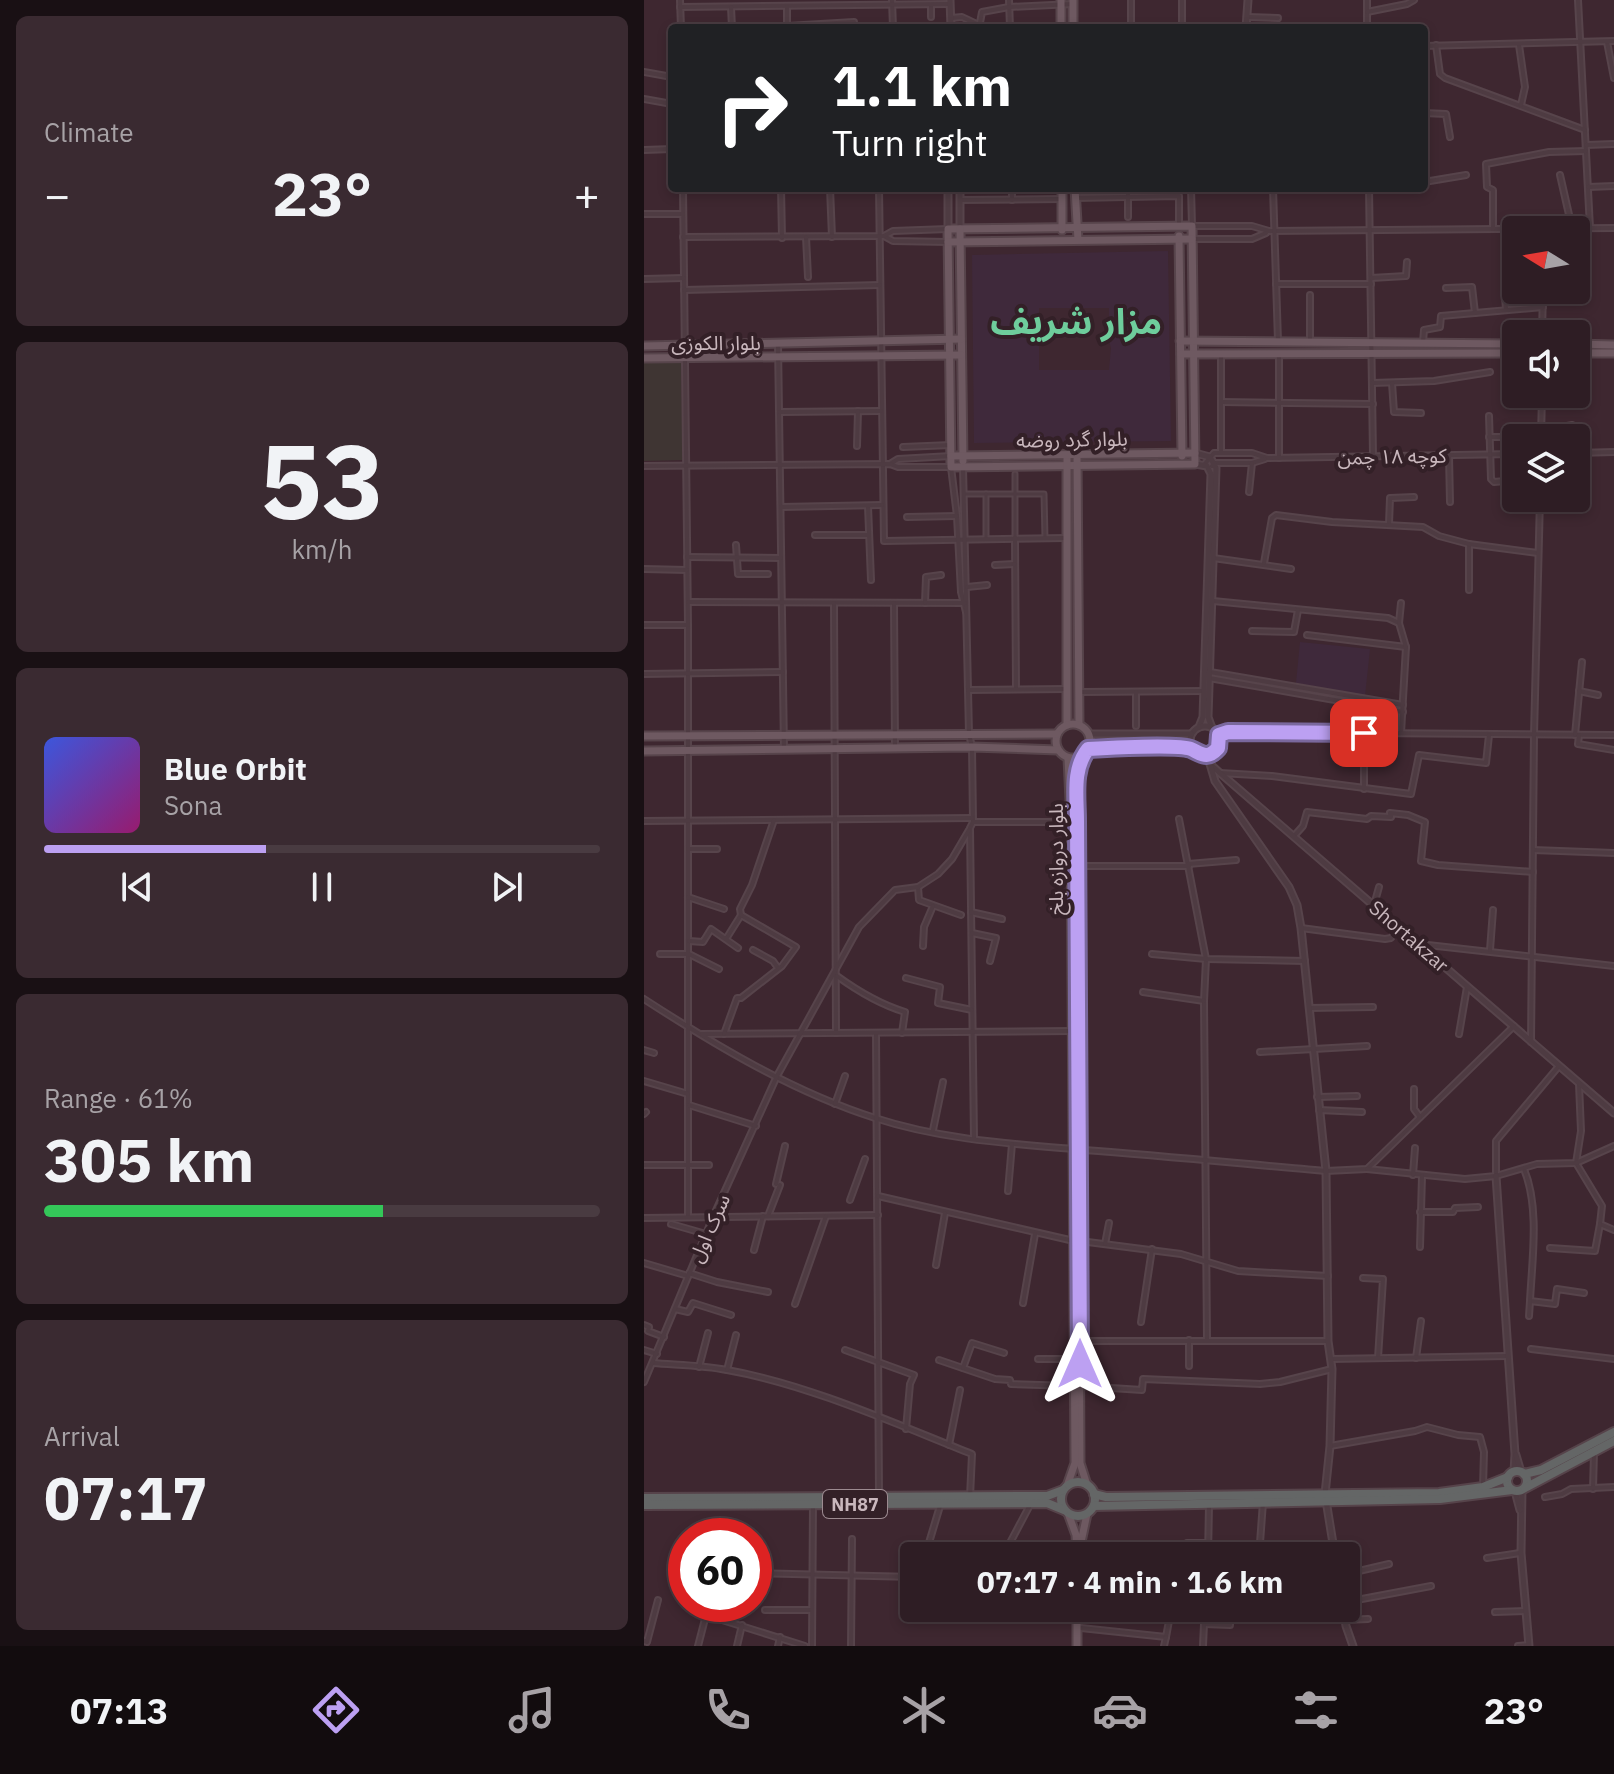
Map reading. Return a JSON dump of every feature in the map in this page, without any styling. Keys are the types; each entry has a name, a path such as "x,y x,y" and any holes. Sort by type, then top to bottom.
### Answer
{"highway":[{"path":"1094,1506 1263,1502 1439,1493 1483,1487 1517,1474 1541,1470 1614,1432"},
{"path":"1094,1494 1106,1497 1440,1499 1519,1490 1614,1441"},
{"path":"1517,1474 1528,1481 1519,1490"},
{"path":"1517,1474 1507,1484 1519,1490"},
{"name":"NH87","path":"644,1505 813,1504 1047,1496 1077,1482 1087,1485"},
{"path":"1087,1485 1094,1494 1094,1506 1087,1514"},
{"path":"1065,1488 1061,1501 1066,1512"},
{"name":"NH87","path":"644,1498 1047,1503 1077,1517 1087,1514"}],"main road":[{"path":"1061,2 1061,24"},
{"path":"1073,2 1073,24"},
{"path":"1062,192 1063,240"},
{"path":"1075,192 1078,240"},
{"path":"1179,226 1182,464"},
{"path":"951,467 948,229 1179,226 1192,226 1195,464"},
{"path":"960,229 963,467"},
{"path":"948,242 1192,239"},
{"name":"بلوار الکوزی","path":"644,346 961,339"},
{"path":"1180,341 1310,342 1371,348 1502,353"},
{"path":"1181,354 1279,353 1423,344 1502,344"},
{"path":"1590,344 1614,345"},
{"path":"1590,353 1614,353"},
{"name":"بلوار الکوزی","path":"644,358 961,355"},
{"name":"بلوار گرد روضه","path":"951,456 1195,453"},
{"path":"1067,455 1067,725"},
{"path":"1077,455 1079,725"},
{"name":"بلوار گرد روضه","path":"951,467 1195,464"},
{"path":"644,736 1057,734 1067,725 1079,725 1089,734 1088,749 1081,757 1068,758 1058,750 972,747 644,751"},
{"path":"1057,734 1058,750"},
{"name":"بلوار دروازه بلخ","path":"1065,1488 1075,1463 1080,1341 1076,1149 1077,770 1081,757"},
{"name":"بلوار دروازه بلخ","path":"1068,758 1071,1031 1076,1149"},
{"name":"بلوار دروازه بلخ","path":"1077,1241 1074,1359 1080,1463 1087,1485"},
{"path":"1066,1512 1077,1542"},
{"path":"1080,1542 1087,1514"},
{"path":"1079,1622 1079,1646"},
{"path":"1079,1646 1080,1622"}],"street":[{"path":"680,0 681,24"},
{"path":"1009,0 1010,24"},
{"path":"1131,0 1131,24"},
{"path":"1182,0 1182,24"},
{"path":"1246,24 1248,0"},
{"path":"1367,0 1367,24"},
{"path":"1367,12 1414,0"},
{"path":"1578,0 1589,216"},
{"path":"680,7 931,5 950,2 951,24"},
{"path":"979,24 980,13 1034,3 1073,2"},
{"path":"892,3 893,24"},
{"path":"931,5 931,17"},
{"path":"731,7 732,24"},
{"path":"787,7 787,24"},
{"path":"951,19 962,17 975,24"},
{"path":"1247,17 1278,18"},
{"path":"834,24 854,22"},
{"path":"1428,46 1614,41"},
{"path":"1607,42 1614,78"},
{"path":"1519,44 1525,87 1521,105"},
{"path":"1436,45 1442,76 1585,130"},
{"path":"644,72 668,76"},
{"path":"644,99 668,103"},
{"path":"1428,113 1446,114 1450,137"},
{"path":"1493,229 1493,190 1487,187 1486,164 1614,144"},
{"path":"644,150 668,149"},
{"path":"1428,181 1466,175"},
{"path":"1560,175 1569,216"},
{"path":"1588,187 1614,186"},
{"path":"683,192 688,602 688,1217"},
{"path":"781,192 782,238"},
{"path":"830,192 832,237"},
{"path":"879,192 884,541 1068,538"},
{"path":"683,237 882,236 893,231 948,229 948,192"},
{"path":"960,192 960,229"},
{"path":"1012,192 1012,200"},
{"path":"1128,192 1128,217"},
{"path":"1191,192 1192,226 1252,226 1272,231 1502,229"},
{"path":"1273,192 1278,341"},
{"path":"1369,192 1373,456"},
{"path":"1075,198 1179,196 1179,226"},
{"path":"960,200 1062,199"},
{"path":"644,214 683,214"},
{"path":"1590,228 1614,228"},
{"path":"1192,239 1252,239 1272,231"},
{"path":"882,236 893,241 948,242"},
{"path":"806,237 808,277"},
{"path":"1276,284 1371,281 1406,276 1407,262"},
{"path":"644,279 684,278"},
{"path":"684,290 880,285"},
{"path":"1446,288 1472,287 1475,314"},
{"path":"1310,295 1310,342"},
{"path":"1505,304 1506,310"},
{"path":"1423,344 1424,330 1440,327 1441,316 1543,307 1543,320"},
{"path":"782,343 784,749"},
{"path":"1279,353 1279,458"},
{"path":"1221,354 1221,453"},
{"path":"1372,383 1434,381 1490,372"},
{"path":"1392,383 1394,412 1421,413"},
{"path":"1222,402 1373,404"},
{"path":"857,446 858,411"},
{"path":"780,412 882,411"},
{"path":"1489,416 1491,481 1502,481"},
{"path":"1489,437 1502,437"},
{"path":"903,447 951,445"},
{"path":"1590,453 1614,452"},
{"path":"1088,749 1173,747 1192,749 1201,756 1207,756 1218,748 1219,735 1208,717 1213,601 1213,460 1195,453"},
{"name":"كوچه ١٨ چمن","path":"1207,467 1214,453 1252,453 1267,458 1502,454"},
{"path":"1449,455 1450,502"},
{"path":"890,464 898,459 951,456"},
{"name":"كوچه ١٨ چمن","path":"1213,460 1252,463 1267,458"},
{"path":"1249,492 1252,463"},
{"path":"644,466 890,464 898,467 951,467 967,616 972,820"},
{"path":"1089,734 1191,734 1199,727 1203,717 1211,474 1207,467 1195,464"},
{"path":"963,467 965,603"},
{"path":"1015,474 1016,689"},
{"path":"964,494 1044,494 1045,538"},
{"path":"986,494 986,539"},
{"path":"1389,524 1390,498 1414,497"},
{"path":"781,507 883,505"},
{"path":"868,506 871,580"},
{"path":"1531,1042 1539,512"},
{"path":"1264,563 1273,515 1423,527 1439,536 1469,544 1538,553"},
{"path":"907,517 957,516"},
{"path":"815,535 869,535"},
{"path":"1469,544 1469,590"},
{"path":"736,545 738,574 768,574"},
{"path":"687,557 781,558"},
{"path":"1213,558 1291,569"},
{"path":"995,565 1015,564"},
{"path":"644,569 687,570"},
{"path":"925,603 926,577 941,575"},
{"path":"967,587 987,585"},
{"path":"1213,601 1388,618 1399,623"},
{"path":"688,602 965,603"},
{"path":"834,603 836,1033"},
{"path":"894,603 895,748"},
{"path":"1401,603 1399,623 1406,647 1401,733"},
{"path":"1252,631 1294,632 1298,610"},
{"path":"644,625 688,625"},
{"path":"1307,635 1406,647"},
{"path":"1582,662 1578,744 1614,750"},
{"path":"644,674 783,672"},
{"path":"1210,675 1403,709"},
{"path":"968,690 1069,689"},
{"path":"1078,692 1204,691"},
{"path":"1579,691 1598,695"},
{"path":"1136,692 1136,726"},
{"path":"1199,727 1212,728"},
{"path":"1219,735 1228,732 1614,735"},
{"path":"1364,733 1364,789"},
{"path":"1191,734 1192,749"},
{"path":"1173,747 1177,741 1174,735"},
{"path":"1220,773 1272,776 1412,794 1419,755 1486,763 1489,735"},
{"path":"1106,736 1101,742 1106,748"},
{"name":"Shortakzar","path":"1207,756 1210,764 1220,773 1614,1113"},
{"path":"1210,764 1215,781 1289,887 1297,905 1301,928 1326,1171 1328,1341 1332,1369 1326,1498 1333,1542"},
{"path":"1294,836 1303,826 1307,812 1367,819 1371,816 1391,817 1390,813 1408,815 1425,822 1421,861 1533,872"},
{"path":"644,821 836,819 1071,822"},
{"path":"1179,819 1206,959 1207,1340"},
{"path":"726,939 741,915 740,909 752,885 774,820"},
{"name":"سرک اول","path":"644,1382 713,1217 777,1076 859,927 895,890 926,884 945,867 972,820"},
{"path":"970,828 974,1139"},
{"path":"688,849 717,849"},
{"path":"1533,850 1614,853"},
{"path":"1077,866 1189,865 1236,860"},
{"path":"918,887 919,900 961,915"},
{"path":"1374,905 1379,887"},
{"path":"688,897 724,909"},
{"path":"923,946 924,927 933,906"},
{"path":"1490,950 1493,910"},
{"path":"971,912 1002,919"},
{"path":"724,1034 737,998 778,968 796,947 741,915"},
{"path":"1301,928 1385,939 1391,938 1399,927"},
{"path":"689,941 703,942 711,929 738,948"},
{"path":"972,933 996,938 990,961"},
{"path":"1419,944 1614,966"},
{"path":"753,950 773,961 778,968"},
{"path":"660,954 689,954 719,969"},
{"path":"1152,954 1206,959 1305,961"},
{"path":"837,976 877,1002 905,1012 902,1033"},
{"path":"906,978 940,987 938,1003 973,1010"},
{"path":"1459,1034 1467,987"},
{"path":"1143,992 1204,1001"},
{"path":"645,1001 688,1028 835,1104 877,1119 974,1139 1326,1171 1367,1169 1465,1179 1496,1176 1537,1164 1576,1163 1614,1146"},
{"path":"1309,1008 1373,1007"},
{"path":"1367,1169 1514,1026"},
{"path":"701,1034 1071,1031"},
{"path":"876,1033 879,1500"},
{"path":"1260,1052 1367,1046"},
{"path":"644,1050 654,1053"},
{"path":"1517,1474 1496,1141 1559,1066"},
{"path":"835,1104 845,1076"},
{"path":"644,1081 689,1094"},
{"path":"932,1131 943,1082"},
{"path":"1550,1248 1595,1251 1600,1224 1602,1206 1576,1163 1581,1131 1579,1084"},
{"path":"1414,1089 1414,1109 1420,1117"},
{"path":"1317,1097 1357,1096"},
{"path":"689,1105 756,1126"},
{"path":"1319,1110 1362,1112"},
{"path":"1008,1191 1012,1144"},
{"path":"754,1250 778,1184 785,1146"},
{"path":"1413,1175 1415,1148"},
{"path":"850,1200 865,1159"},
{"path":"644,1165 709,1165"},
{"path":"1524,1169 1532,1209 1529,1316"},
{"path":"1420,1247 1422,1176"},
{"path":"878,1196 1035,1233 1207,1260 1238,1271 1328,1276"},
{"path":"1420,1212 1453,1212 1455,1208 1478,1207"},
{"path":"936,1265 945,1213"},
{"path":"644,1218 878,1215"},
{"path":"795,1304 826,1216"},
{"path":"1105,1244 1109,1223"},
{"path":"671,1224 706,1234"},
{"path":"1600,1224 1614,1230"},
{"path":"1023,1303 1035,1233"},
{"path":"1141,1322 1152,1249"},
{"path":"644,1263 768,1292"},
{"path":"1363,1278 1383,1279 1378,1358"},
{"path":"1530,1301 1555,1304 1557,1289 1584,1293"},
{"path":"675,1309 688,1312 693,1303 731,1315"},
{"path":"1416,1358 1421,1321"},
{"path":"644,1325 649,1327 648,1331 664,1337"},
{"path":"699,1367 708,1333"},
{"path":"727,1370 736,1335"},
{"path":"1189,1340 1189,1366"},
{"path":"1080,1341 1328,1341"},
{"path":"963,1368 972,1343 1004,1353"},
{"path":"1531,1349 1614,1359"},
{"path":"644,1350 657,1354"},
{"path":"845,1350 914,1375 910,1384 906,1429"},
{"path":"1331,1359 1508,1356"},
{"path":"1038,1359 1074,1359"},
{"path":"939,1360 995,1379 1009,1380 1011,1384 1142,1390 1143,1379 1260,1384 1332,1369"},
{"path":"653,1363 727,1370 784,1385 972,1454 970,1497"},
{"path":"949,1445 960,1390"},
{"path":"1330,1446 1427,1427 1480,1437 1484,1452 1483,1487"},
{"path":"1593,1489 1594,1452"},
{"path":"1545,1497 1571,1489 1614,1487"},
{"path":"1518,1646 1529,1646 1519,1490"},
{"path":"1260,1542 1263,1502"},
{"path":"1010,1542 1030,1503"},
{"path":"1209,1503 1209,1542"},
{"path":"812,1646 813,1504"},
{"path":"929,1542 941,1504"},
{"path":"851,1646 852,1539"},
{"path":"1487,1558 1521,1553"},
{"path":"1360,1571 1389,1564"},
{"path":"772,1573 900,1577"},
{"path":"1360,1599 1431,1586"},
{"path":"644,1641 647,1642 658,1600"},
{"path":"772,1610 812,1610"},
{"path":"1495,1612 1526,1611"},
{"path":"1360,1619 1368,1619"},
{"path":"698,1646 704,1622"},
{"path":"731,1622 805,1646"},
{"path":"1164,1646 1169,1622"},
{"path":"1203,1646 1204,1624 1230,1625 1230,1622"},
{"path":"1346,1622 1353,1646"},
{"path":"737,1646 742,1625"},
{"path":"1081,1628 1166,1637"},
{"path":"778,1646 780,1637"}],"shaded area":[{"path":"1168,251 1171,441 974,443 972,255","holes":["1039,308 1109,308 1109,370 1039,370"]},
{"path":"681,362 683,460 644,461 644,363"},
{"path":"1300,642 1370,649 1365,696 1296,683"}],"district":[{"name":"مزار شريف","path":"1076,320"}],"route":[{"path":"1080,1364 1077,770 1081,757 1088,749 1173,747 1192,749 1201,756 1207,756 1218,748 1219,735 1228,732 1364,733"}]}
